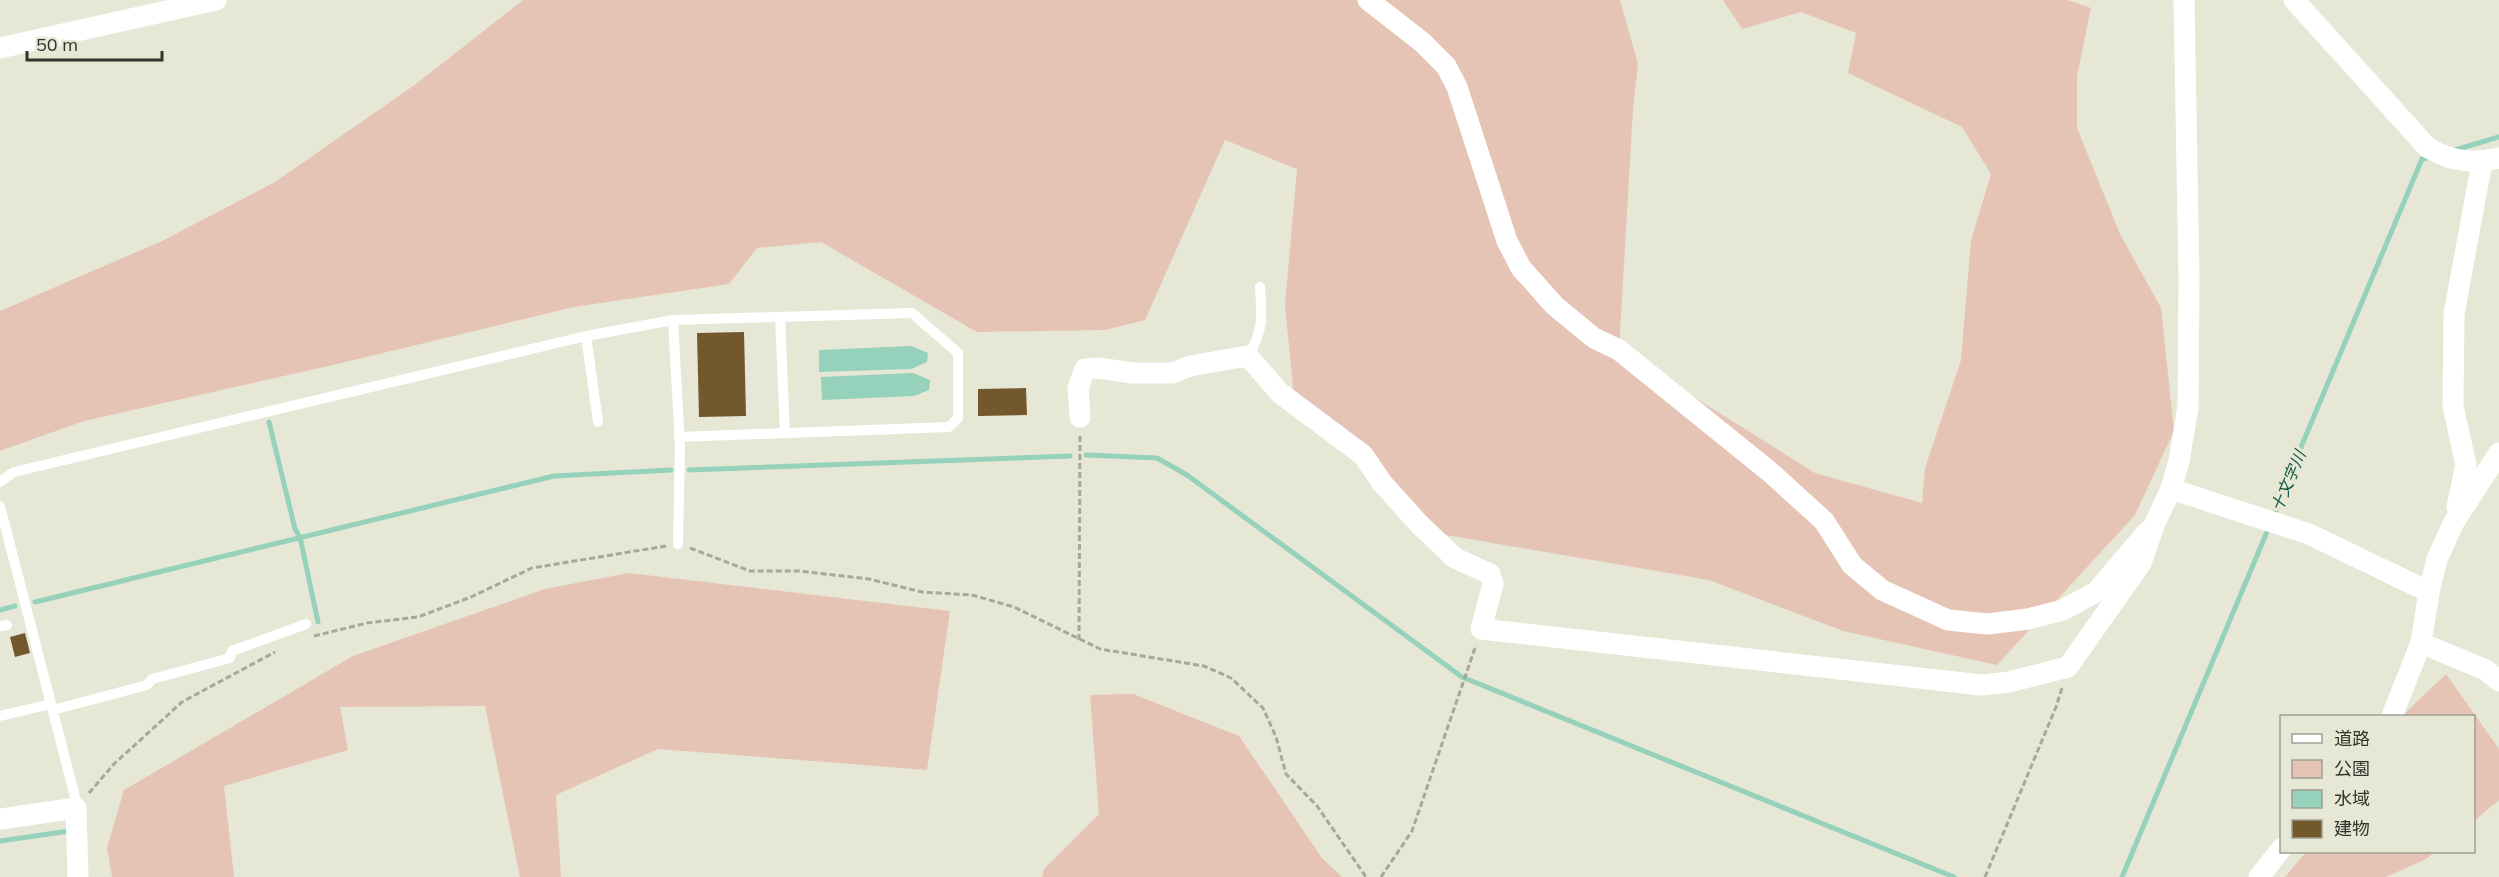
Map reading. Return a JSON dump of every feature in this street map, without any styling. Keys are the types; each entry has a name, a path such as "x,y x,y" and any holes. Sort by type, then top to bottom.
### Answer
{"street":[{"path":"0,48 216,0"},
{"path":"1368,0 1422,42 1446,66 1457,87 1507,241 1521,268 1556,306 1594,338 1619,350 1778,479 1824,520 1852,565 1882,590 1948,620 1988,624 2028,619 2063,610 2096,592 2155,523"},
{"path":"1080,417 1078,387 1085,369 1098,368 1133,374 1172,372 1190,366 1248,356 1280,393 1363,455 1390,492 1455,558 1490,574 1493,584 1481,629 1982,685 2009,682 2068,667 2141,563 2155,523 2171,489 2188,407 2189,278 2184,0"},
{"path":"2294,0 2427,147 2440,155 2490,160 2454,314 2452,406 2466,465 2454,522"},
{"path":"2393,715 2421,643 2437,559 2454,522 2492,460 2499,453"},
{"path":"2171,489 2309,534 2429,592"},
{"path":"2421,643 2486,670 2499,681"},
{"path":"0,819 70,805 78,877"},
{"path":"2259,877 2280,851"}],"lane":[{"path":"1248,356 1259,338 1262,318 1260,287"},
{"path":"0,482 14,472 586,336 674,320 912,313 958,353 958,418 949,427 679,437"},
{"path":"780,316 785,433"},
{"path":"674,320 679,437 678,544"},
{"path":"586,336 598,422"},
{"path":"0,506 52,707 70,805 0,811"},
{"path":"0,716 52,707 147,685 152,679 230,658 232,651 306,624"}],"path":[{"path":"1079,640 1080,417"},
{"path":"311,637 367,623 417,617 471,597 532,568 678,544 750,571 799,571 869,579 922,592 972,595 1014,607 1100,649 1204,666 1231,678 1263,708 1276,737 1286,774 1317,806 1366,877"},
{"path":"1382,877 1412,831 1481,629"},
{"path":"70,805 182,702 283,649"},
{"path":"1985,877 2056,707 2068,667"}],"green space":[{"path":"523,0 1620,0 1638,64 1633,109 1619,350 1815,473 1922,503 1925,468 1961,360 1971,240 1991,174 1962,127 1848,73 1856,33 1801,12 1742,29 1723,0 2067,0 2091,8 2077,76 2077,128 2120,234 2161,308 2174,431 2135,515 1997,665 1843,631 1709,580 1440,534 1294,398 1285,305 1297,169 1225,140 1145,320 1105,330 977,332 821,242 757,248 729,284 574,307 337,364 84,421 0,451 0,311 162,241 275,182 416,84"},
{"path":"629,573 950,611 927,770 658,749 556,795 561,877 520,877 485,706 340,707 348,750 224,786 234,877 112,877 107,848 124,790 353,656 545,589"},
{"path":"2446,674 2475,715 2403,715"},
{"path":"1133,694 1239,736 1322,858 1342,877 1042,877 1044,869 1099,814 1090,695"},
{"path":"2475,715 2499,749 2499,800 2475,820"},
{"path":"2305,853 2434,853 2426,859 2386,877 2285,877"}],"water":[{"path":"911,346 928,353 927,362 911,369 819,372 819,350"},
{"path":"913,373 930,380 929,390 914,396 822,400 821,377"}],"building":[{"path":"744,332 746,416 699,417 697,333"},
{"path":"1026,388 1027,415 978,416 978,389"},
{"path":"25,633 30,653 15,657 10,637"}],"waterway":[{"name":"十文字川","path":"2455,150 2499,137"},
{"name":"十文字川","path":"2273,519 2288,478 2422,159 2431,157"},
{"path":"269,422 295,529 300,537 318,622"},
{"path":"1086,455 1157,458 1187,475 1462,677 1954,877"},
{"path":"689,470 1070,456"},
{"path":"35,602 554,476 671,470"},
{"name":"十文字川","path":"2122,877 2269,527"},
{"path":"0,610 15,606"},
{"path":"0,841 69,831"}]}
